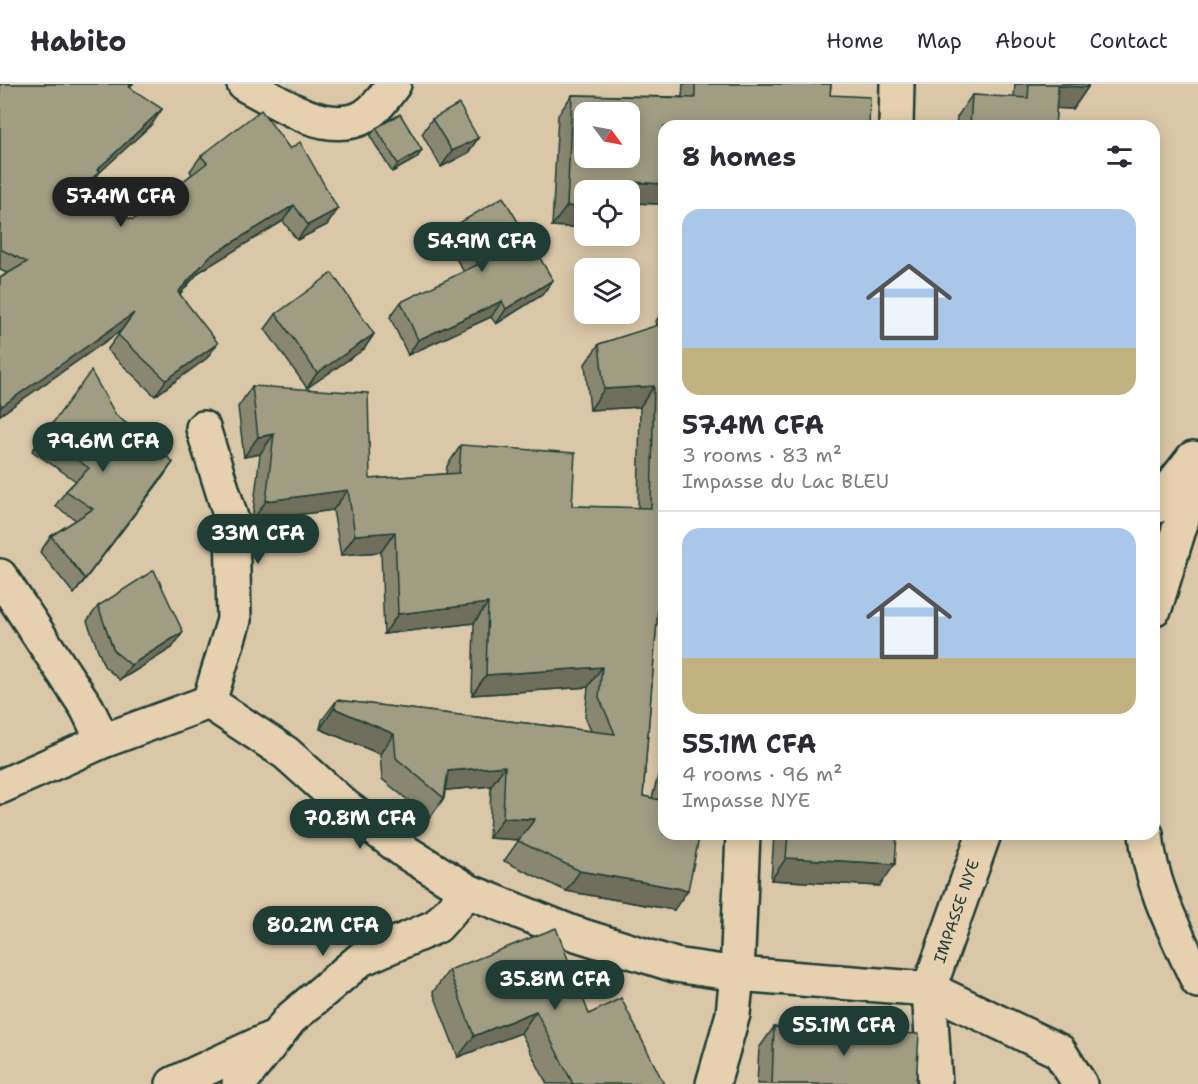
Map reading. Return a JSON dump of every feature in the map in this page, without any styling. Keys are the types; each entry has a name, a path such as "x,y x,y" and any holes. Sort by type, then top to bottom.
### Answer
{"street":[{"path":"244,84 321,121 354,121 379,105 394,84"},
{"path":"896,120 897,84"},
{"path":"203,428 232,521 234,620 209,702"},
{"path":"1160,501 1198,452"},
{"path":"1160,592 1198,467"},
{"path":"0,576 87,708 104,741"},
{"path":"0,787 104,741 209,702"},
{"path":"209,702 286,753 346,807 407,853 468,891 573,933 675,965 737,974 929,989 1059,1051 1080,1084"},
{"path":"713,1084 733,1014 743,840"},
{"name":"IMPASSE NYE","path":"929,989 982,840"},
{"path":"1146,840 1148,858 1179,941 1198,981"},
{"path":"239,1084 290,1019 361,958 437,926 468,891"},
{"path":"929,989 935,1084"},
{"path":"173,1084 278,1035"}],"building":[{"path":"0,84 131,84 129,87 162,109 97,170 100,171 71,199 133,220 207,163 201,156 261,110 290,149 300,142 338,209 308,225 294,205 210,256 178,292 218,343 166,380 118,335 134,313 2,406 0,403 0,278 27,262 0,249"},
{"path":"695,84 831,84 830,95 870,97 869,120 658,120 658,184 640,182 640,180 574,180 574,206 567,206 572,95 695,98"},
{"path":"1029,84 1088,84 1088,87 1058,86 1055,120 970,120 972,95 1028,98"},
{"path":"459,104 478,138 452,151 432,119"},
{"path":"400,114 422,150 398,164 376,128"},
{"path":"503,197 553,280 506,309 502,301 418,340 401,302 479,264 456,225"},
{"path":"332,273 374,334 317,373 276,314"},
{"path":"658,325 658,608 643,796 658,800 658,840 699,840 688,890 580,871 518,841 535,819 503,818 505,766 448,771 444,798 396,758 394,734 334,708 337,700 615,734 599,697 602,667 486,675 488,603 398,614 395,532 355,535 348,490 266,501 274,434 258,437 252,386 368,393 370,479 459,473 461,445 575,453 572,506 651,508 654,386 604,389 599,344"},
{"path":"91,371 116,415 173,462 85,579 51,536 93,509 66,491 89,468 43,436"},
{"path":"154,570 183,632 131,665 114,651 98,606"},
{"path":"788,840 897,840 895,864 786,858"},
{"path":"556,928 589,1014 621,998 664,1084 573,1084 536,1011 474,1036 449,970"},
{"path":"774,1027 919,1034 916,1084 772,1084"}]}
